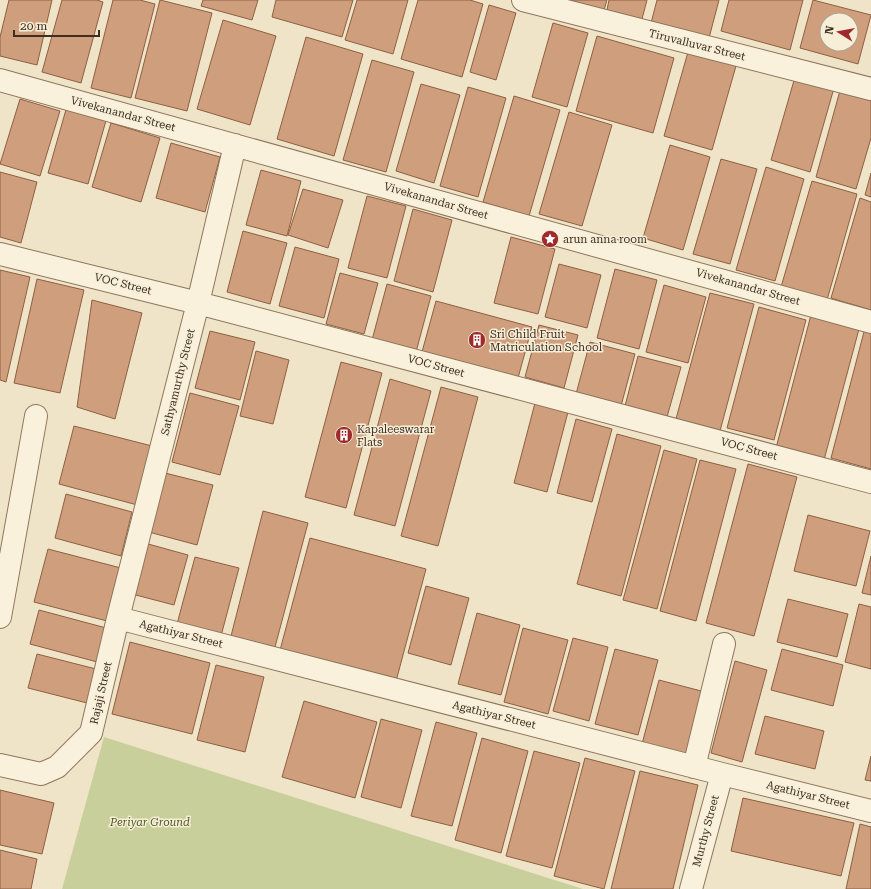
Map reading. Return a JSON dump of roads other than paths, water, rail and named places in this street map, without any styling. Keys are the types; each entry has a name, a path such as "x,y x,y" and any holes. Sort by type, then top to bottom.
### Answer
{"street":[{"name":"Tiruvalluvar Street","path":"523,0 871,89"},
{"name":"Vivekanandar Street","path":"0,80 871,322"},
{"name":"Sathyamurthy Street","path":"118,618 198,303 235,145"},
{"name":"VOC Street","path":"0,254 198,303 871,482"},
{"path":"0,617 36,416"},
{"name":"Rajaji Street","path":"0,765 41,774 57,767 91,733 118,618"},
{"name":"Agathiyar Street","path":"118,618 871,811"},
{"path":"694,766 724,644"},
{"name":"Murthy Street","path":"691,889 722,774"}],"place":[{"name":"arun anna room","path":"550,239"},
{"name":"Sri Child Fruit Matriculation School","path":"477,340"},
{"name":"Kapaleeswarar Flats","path":"344,435"}],"park label":[{"name":"Periyar Ground","path":"150,822"}]}
